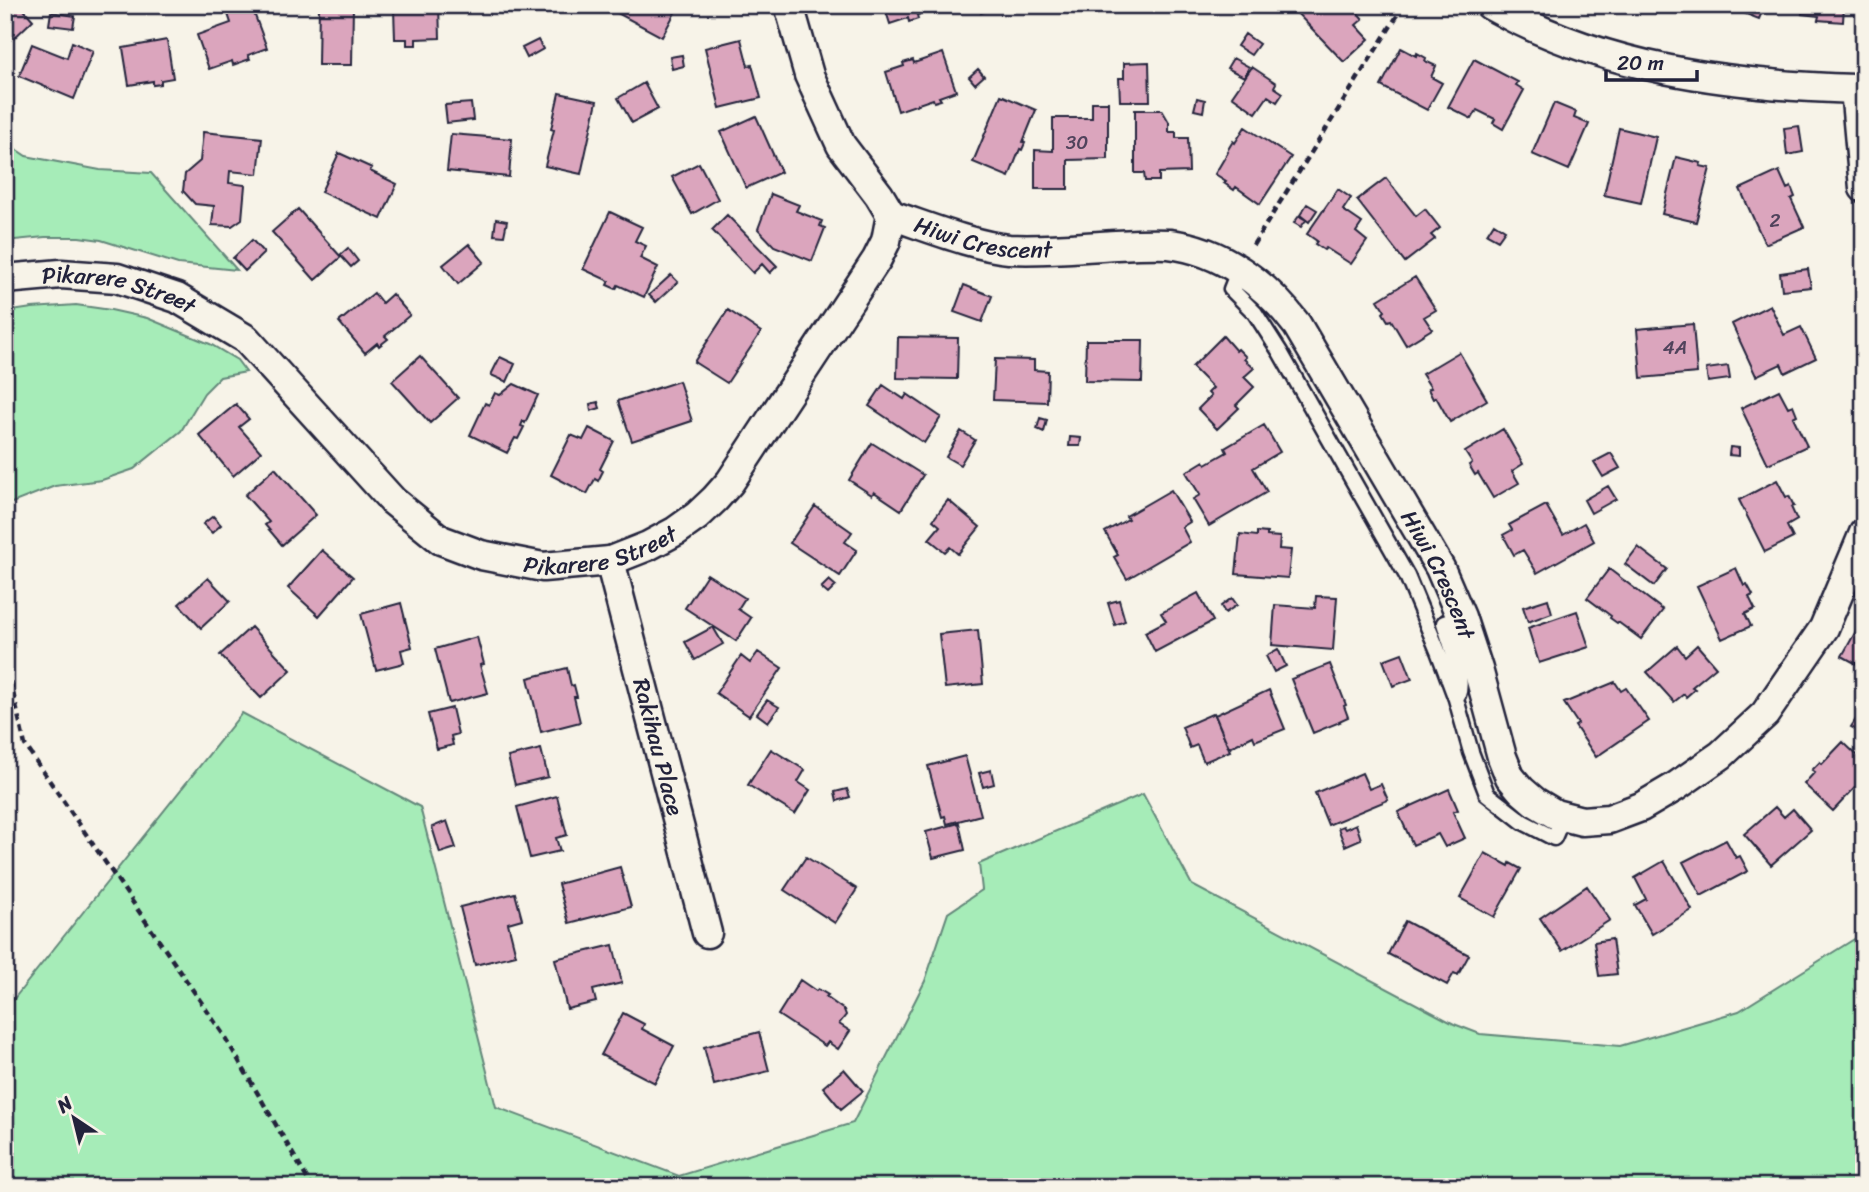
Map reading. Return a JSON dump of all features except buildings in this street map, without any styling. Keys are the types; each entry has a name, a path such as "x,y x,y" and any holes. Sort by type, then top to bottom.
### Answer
{"street":[{"path":"789,5 809,75 841,145 891,215"},
{"path":"1490,5 1528,25 1582,47 1631,62 1695,76 1749,83 1859,89 1864,188"},
{"name":"Hiwi Crescent","path":"891,215 1005,248 1034,250 1171,244 1210,255 1239,269 1263,287 1282,305 1297,325 1440,568 1461,617 1510,776 1535,803 1563,817 1582,821 1609,818 1641,807 1675,788 1721,755 1765,714 1824,628 1864,533"},
{"name":"Pikarere Street","path":"5,279 61,274 117,278 177,298 246,339 393,501 441,540 481,555 543,567 610,561 648,546 697,516 730,482 877,259 886,241 891,215"},
{"name":"Rakihau Place","path":"610,561 707,933"}],"lane":[{"path":"1239,269 1231,289 1255,313 1280,352 1407,576 1456,699 1471,752 1488,794 1523,822 1554,838 1563,817"},
{"path":"1456,699 1461,688 1444,622 1461,617"}],"path":[{"path":"1254,245 1404,5"},
{"path":"5,658 25,745 225,1037 312,1187"}],"green space":[{"path":"5,142 26,156 100,170 151,173 237,270 178,264 101,240 79,237 5,241"},
{"path":"76,305 147,318 210,344 237,360 246,372 220,377 204,393 181,431 134,469 102,480 55,486 12,503 5,501 5,312"},
{"path":"242,713 420,807 496,1107 679,1176 853,1123 925,981 948,913 982,890 979,864 1143,794 1192,885 1454,1024 1480,1034 1620,1046 1739,1011 1864,933 1864,1187 5,1187 5,1010"}]}
